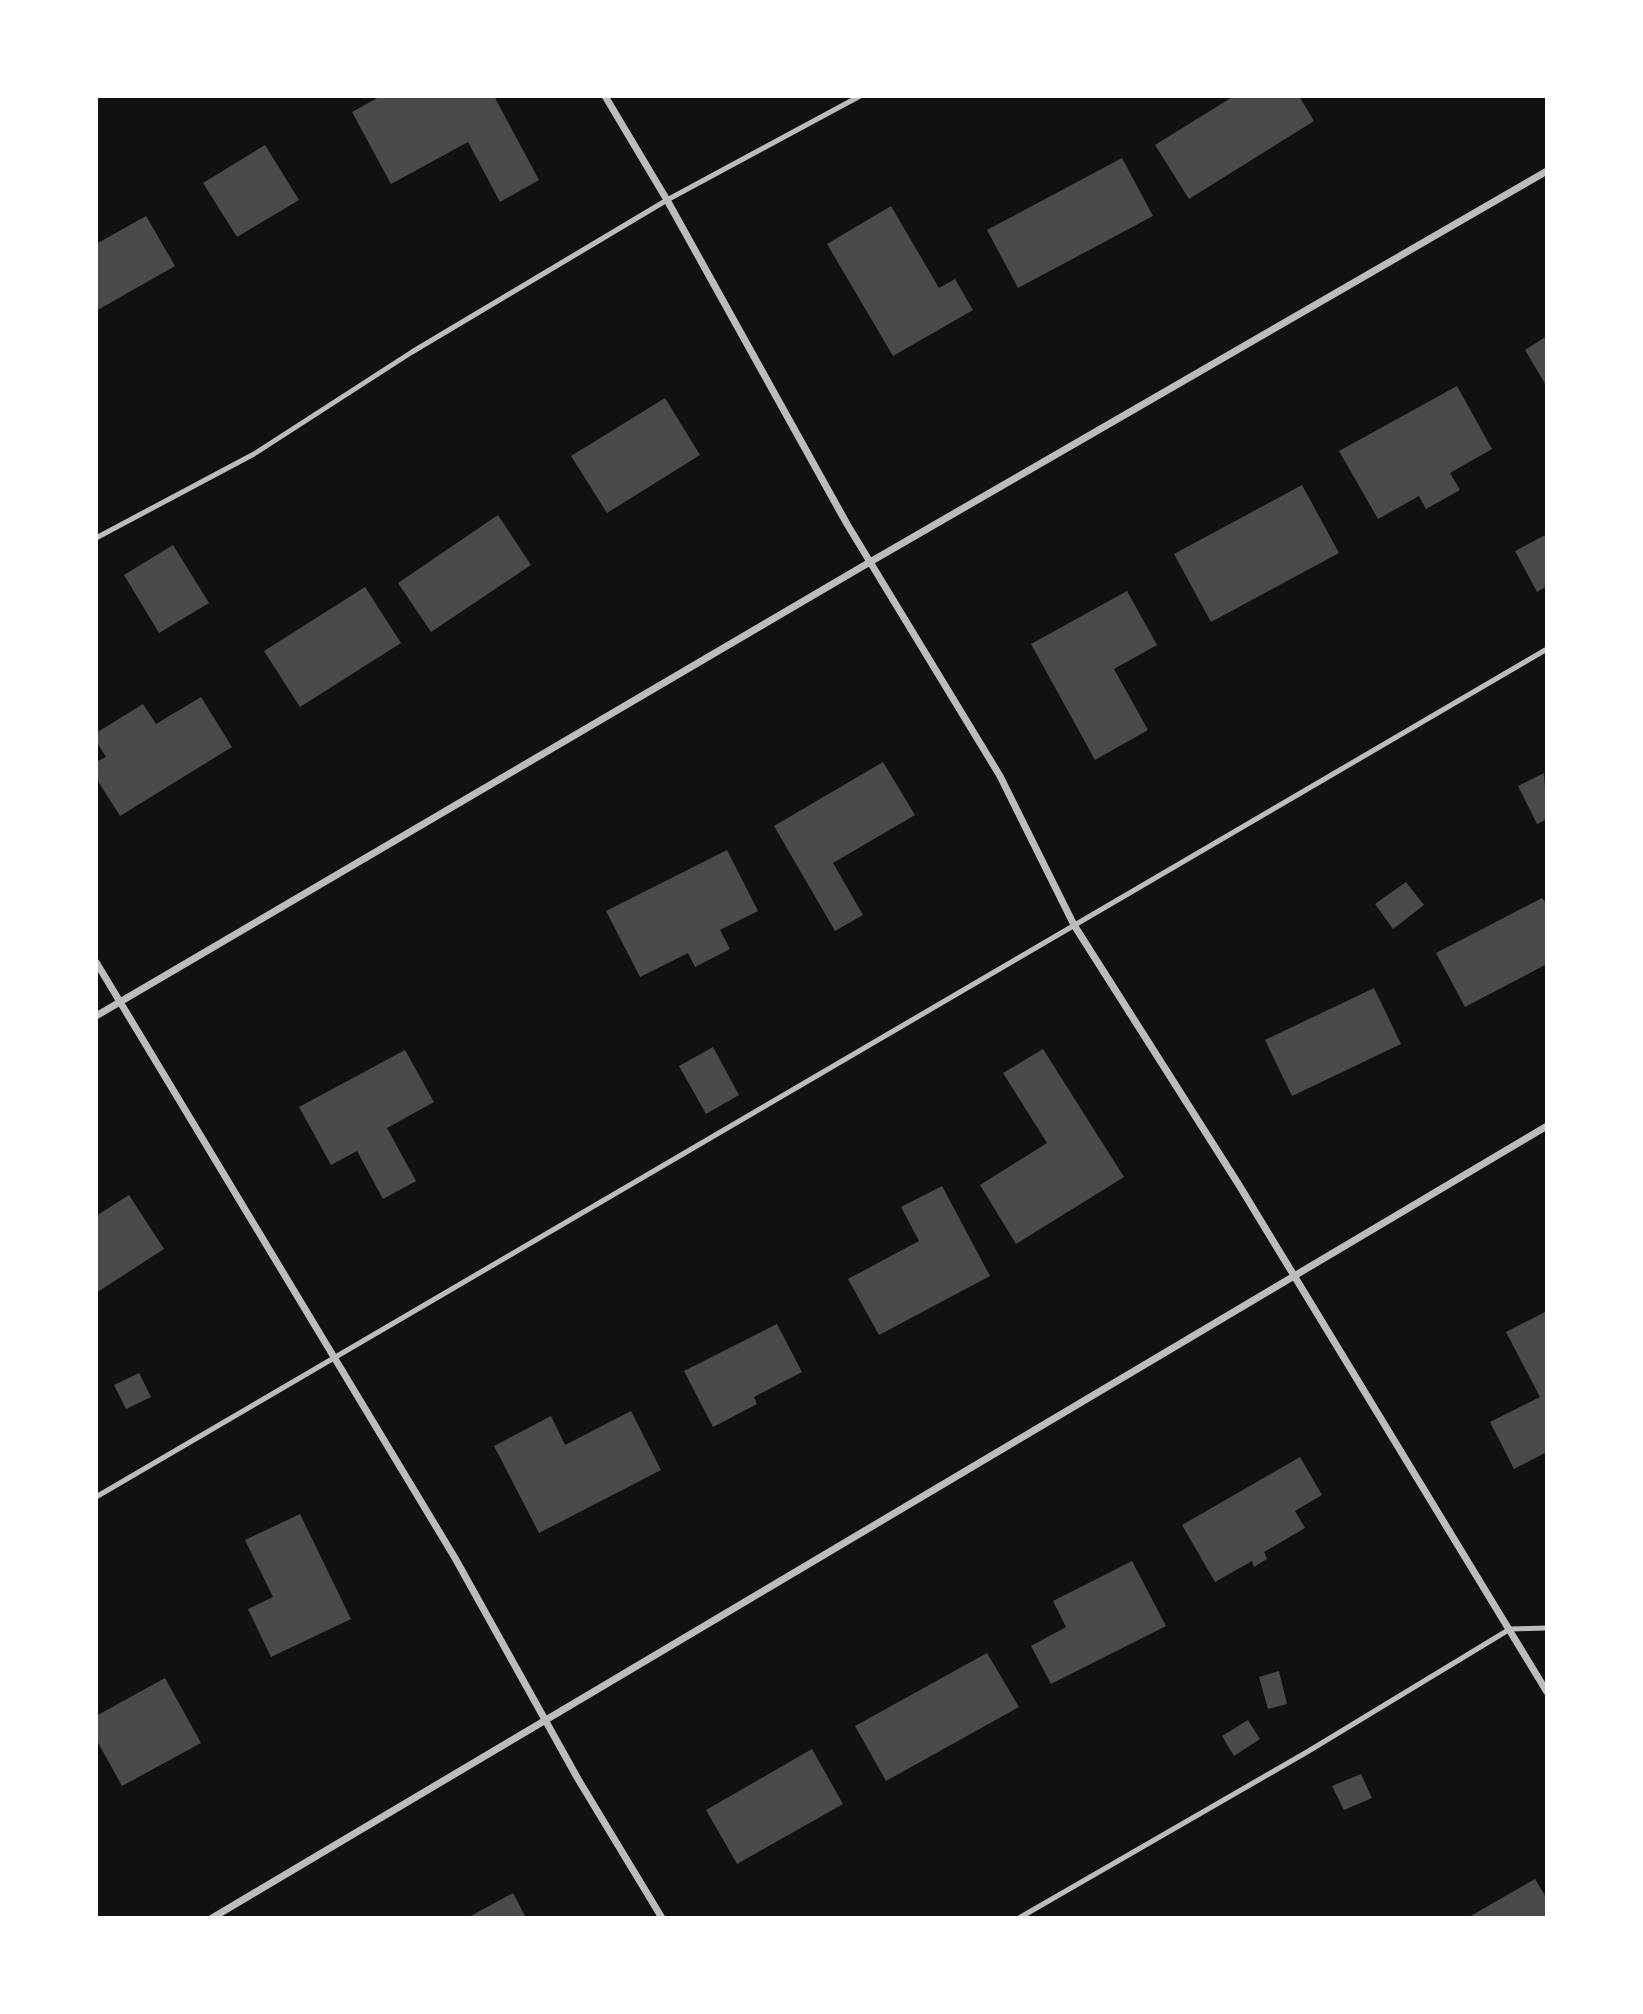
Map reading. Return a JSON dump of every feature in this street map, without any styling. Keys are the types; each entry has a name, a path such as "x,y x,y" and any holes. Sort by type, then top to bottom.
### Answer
{"street":[{"path":"605,96 667,200 870,562 1000,776 1074,925 1295,1276 1547,1692"},
{"path":"96,1016 870,562 1547,172"},
{"path":"96,962 335,1357 578,1779 662,1918"},
{"path":"212,1918 545,1718 1547,1126"}],"lane":[{"path":"96,538 254,454 412,352 667,200 860,96"},
{"path":"96,1497 1074,925 1460,703 1547,649"},
{"path":"1019,1918 1295,1759 1510,1629 1547,1628"}],"building":[{"path":"381,96 494,96 539,180 500,202 468,142 391,184 352,112"},
{"path":"1234,96 1299,96 1314,121 1189,199 1155,145"},
{"path":"265,145 299,200 237,237 203,183"},
{"path":"1122,158 1153,216 1018,288 987,230"},
{"path":"891,206 939,288 955,279 973,310 893,356 827,244"},
{"path":"146,216 175,266 96,311 96,244"},
{"path":"1547,336 1547,387 1525,350"},
{"path":"1457,386 1492,449 1450,473 1460,490 1426,509 1419,496 1378,519 1339,451"},
{"path":"665,398 700,455 607,513 571,456"},
{"path":"1302,485 1339,553 1211,622 1174,554"},
{"path":"498,515 531,565 431,632 398,583"},
{"path":"1547,534 1547,586 1537,592 1515,551"},
{"path":"173,545 209,603 159,633 124,575"},
{"path":"365,587 401,643 300,707 264,651"},
{"path":"1127,591 1157,645 1114,669 1148,730 1095,760 1031,644"},
{"path":"201,697 232,747 120,816 96,778 96,762 106,757 96,741 96,733 143,704 156,724"},
{"path":"883,762 915,815 833,863 863,915 835,931 774,826"},
{"path":"1544,773 1547,819 1537,824 1518,786"},
{"path":"727,850 758,911 720,930 730,949 695,967 688,953 640,977 606,911"},
{"path":"1406,882 1424,905 1393,929 1375,904"},
{"path":"1542,898 1547,904 1547,964 1465,1007 1436,953"},
{"path":"1374,988 1401,1044 1292,1096 1265,1040"},
{"path":"713,1047 739,1095 706,1114 679,1066"},
{"path":"1043,1049 1124,1177 1016,1244 980,1185 1047,1143 1003,1073"},
{"path":"405,1050 434,1102 387,1128 416,1181 383,1199 357,1151 331,1165 299,1107"},
{"path":"942,1186 990,1276 879,1335 848,1279 919,1241 901,1207"},
{"path":"129,1195 164,1249 96,1293 96,1216"},
{"path":"1547,1311 1547,1452 1514,1469 1490,1422 1540,1397 1506,1332"},
{"path":"777,1324 802,1372 754,1397 757,1404 713,1427 684,1371"},
{"path":"139,1373 151,1397 126,1409 114,1385"},
{"path":"631,1411 661,1470 539,1533 494,1446 551,1416 565,1445"},
{"path":"1300,1457 1322,1495 1295,1511 1305,1528 1264,1552 1267,1559 1254,1567 1252,1561 1215,1582 1182,1525"},
{"path":"300,1514 351,1619 271,1657 248,1609 273,1597 245,1540"},
{"path":"1132,1561 1166,1626 1051,1684 1031,1646 1066,1627 1053,1601"},
{"path":"987,1653 1019,1707 886,1781 855,1726"},
{"path":"1279,1671 1287,1704 1268,1709 1259,1677"},
{"path":"165,1678 201,1743 122,1786 96,1739 96,1716"},
{"path":"1248,1720 1260,1739 1234,1756 1222,1736"},
{"path":"812,1749 843,1804 737,1864 706,1810"},
{"path":"1361,1774 1372,1798 1344,1810 1332,1786"},
{"path":"1535,1879 1547,1899 1547,1918 1467,1918"},
{"path":"513,1893 526,1918 467,1918"}]}
